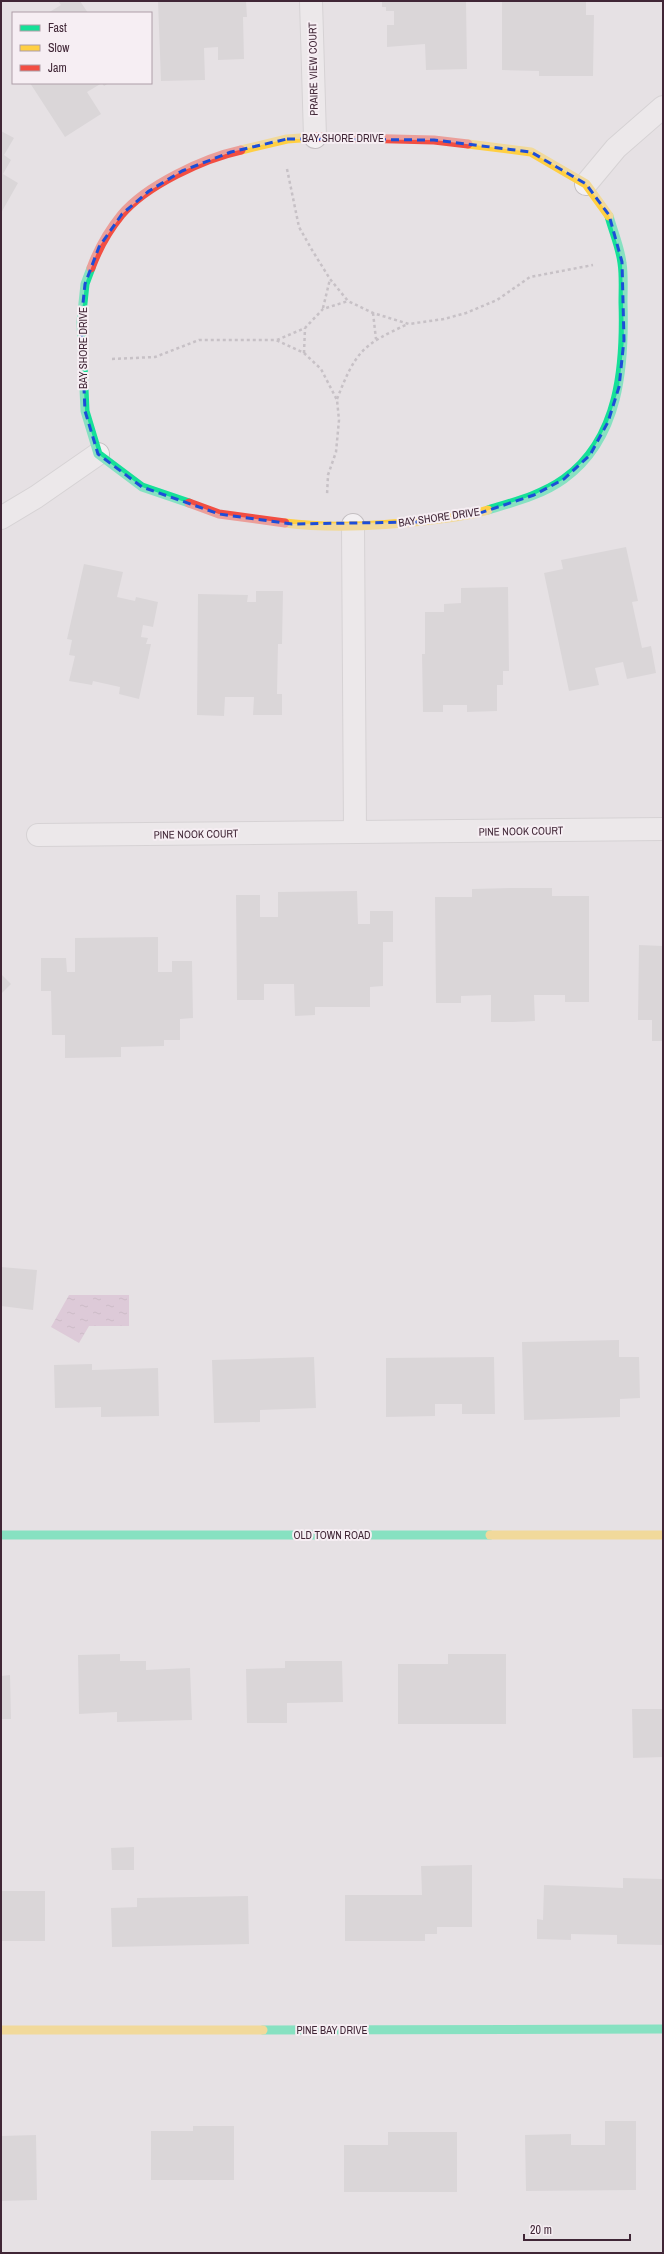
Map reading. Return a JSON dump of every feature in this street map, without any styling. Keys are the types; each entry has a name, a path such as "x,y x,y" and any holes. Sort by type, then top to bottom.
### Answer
{"street":[{"name":"PRAIRE VIEW COURT","path":"311,1 315,137"},
{"path":"586,184 616,148 663,107"},
{"name":"BAY SHORE DRIVE","path":"315,137 434,140 531,152 586,184 609,215 622,262 624,292 624,340 619,387 608,422 590,455 564,479 534,495 477,514 416,522 353,525 292,524 219,514 142,487 98,454 84,411 81,322 85,284 99,247 122,214 149,191 182,171 231,152 287,139 315,137"},
{"path":"1,518 36,497 98,454"},
{"path":"353,525 355,832"},
{"name":"PINE NOOK COURT","path":"38,835 663,829"},
{"name":"OLD TOWN ROAD","path":"1,1535 663,1535"},
{"name":"PINE BAY DRIVE","path":"1,2030 663,2029"}],"path":[{"path":"286,161 299,227 330,279 348,301 373,313 409,324"},
{"path":"337,400 349,368 363,350 376,339 409,324 444,319 466,313 496,300 530,277 599,264"},
{"path":"107,360 155,357 199,340 276,340 306,328 323,309 330,279"},
{"path":"323,309 348,301"},
{"path":"373,313 376,339"},
{"path":"304,353 306,328"},
{"path":"276,340 304,353 321,369 337,400 339,420 336,452 328,475 327,498"}],"highlighted area":[{"path":"287,139 434,140 531,152 586,184 609,215 622,262 624,340 619,387 608,422 590,455 564,479 534,495 477,514 416,522 292,524 219,514 142,487 98,454 85,411 81,322 85,284 99,247 122,214 149,191 182,171 231,152"}],"water":[{"path":"69,1295 129,1295 129,1326 89,1326 79,1343 51,1327"}],"building":[{"path":"58,1 80,1 87,12 50,12 61,5"},
{"path":"158,1 246,1 247,17 243,17 244,59 218,60 218,47 204,48 205,80 161,81"},
{"path":"382,1 466,1 467,69 426,70 425,44 387,47 387,25 394,25 394,11 386,11 386,7 382,7"},
{"path":"502,1 586,1 586,15 594,15 593,76 539,76 539,71 502,70"},
{"path":"31,84 100,84 87,92 101,114 65,137"},
{"path":"1,131 14,138 4,155 11,160 3,174 18,183 1,213"},
{"path":"626,547 638,601 632,602 642,648 651,646 656,673 627,679 623,662 595,668 599,685 569,691 544,573 563,569 561,560"},
{"path":"84,564 123,572 117,597 135,601 136,597 158,602 153,627 143,625 141,637 148,638 146,644 151,644 139,699 119,694 120,687 93,681 92,685 69,681 75,656 69,655 72,640 67,639"},
{"path":"508,587 509,671 503,671 503,685 497,685 497,711 467,712 467,705 443,705 443,712 423,712 422,654 425,654 425,612 444,612 444,604 461,603 461,588"},
{"path":"256,591 283,591 282,644 278,644 277,694 282,694 282,715 253,715 254,697 225,697 224,716 197,715 198,594 248,595 247,602 256,602"},
{"path":"552,888 552,896 589,896 589,1002 565,1002 565,995 534,995 535,1021 513,1022 491,1022 491,995 461,996 461,1003 436,1003 435,897 472,897 472,889"},
{"path":"357,891 358,924 370,924 370,911 393,911 393,942 383,942 383,986 370,987 370,1007 315,1007 315,1015 295,1016 294,984 264,984 264,1000 237,1000 236,895 260,895 260,917 278,917 278,892"},
{"path":"158,937 158,972 172,972 172,961 192,961 193,1018 180,1019 180,1040 164,1040 164,1046 121,1047 121,1057 65,1058 65,1035 52,1035 51,991 41,991 41,958 66,958 67,972 75,972 75,938"},
{"path":"639,945 663,946 663,1041 652,1041 652,1020 638,1020"},
{"path":"1,974 11,984 1,994"},
{"path":"1,1267 37,1270 33,1310 1,1306"},
{"path":"619,1340 619,1357 639,1357 640,1398 620,1399 620,1417 524,1420 522,1342"},
{"path":"314,1357 316,1408 260,1410 260,1422 214,1423 212,1360"},
{"path":"494,1357 495,1414 462,1414 462,1404 435,1404 435,1416 386,1417 386,1358"},
{"path":"92,1364 92,1370 158,1368 159,1416 101,1417 101,1407 55,1408 54,1365"},
{"path":"120,1654 120,1661 146,1661 146,1670 190,1668 192,1720 117,1722 117,1712 79,1714 78,1655"},
{"path":"448,1654 506,1654 506,1724 398,1724 398,1664 448,1664"},
{"path":"285,1661 342,1661 343,1702 287,1703 287,1723 247,1723 246,1669 285,1668"},
{"path":"10,1675 11,1719 1,1719 1,1676"},
{"path":"632,1709 663,1709 663,1757 633,1758"},
{"path":"134,1847 134,1870 112,1870 111,1848"},
{"path":"472,1865 472,1927 437,1927 437,1934 425,1934 425,1941 345,1941 345,1895 422,1895 421,1866"},
{"path":"623,1878 663,1879 663,1945 617,1944 617,1935 571,1934 571,1940 537,1939 537,1919 543,1920 544,1885 623,1888"},
{"path":"1,1891 45,1891 45,1941 1,1941"},
{"path":"248,1896 249,1944 112,1947 111,1908 137,1907 137,1898"},
{"path":"605,2121 636,2121 636,2190 526,2191 525,2135 571,2134 571,2145 605,2145"},
{"path":"193,2126 234,2126 234,2180 151,2180 151,2131 193,2131"},
{"path":"388,2132 457,2132 457,2192 344,2192 344,2145 388,2145"},
{"path":"36,2135 37,2200 1,2201 1,2136"}],"traffic: fast":[{"path":"488,510 537,494 564,479 583,462 597,443 608,422 620,375 623,326 622,263 609,216"},
{"path":"91,268 85,284 81,322 85,411 98,454 142,487 189,503"},
{"path":"1,1535 490,1535"},
{"path":"263,2030 663,2029"}],"traffic: slow":[{"path":"241,150 287,139 315,137"},
{"path":"468,144 531,152 586,184 609,216"},
{"path":"285,523 322,526 383,524 471,515 488,510"},
{"path":"490,1535 663,1535"},
{"path":"1,2030 263,2030"}],"traffic: jam":[{"path":"315,137 434,140 468,144"},
{"path":"91,268 104,240 116,221 145,193 160,183 193,166 210,159 241,150"},
{"path":"189,503 219,514 285,523"}]}
